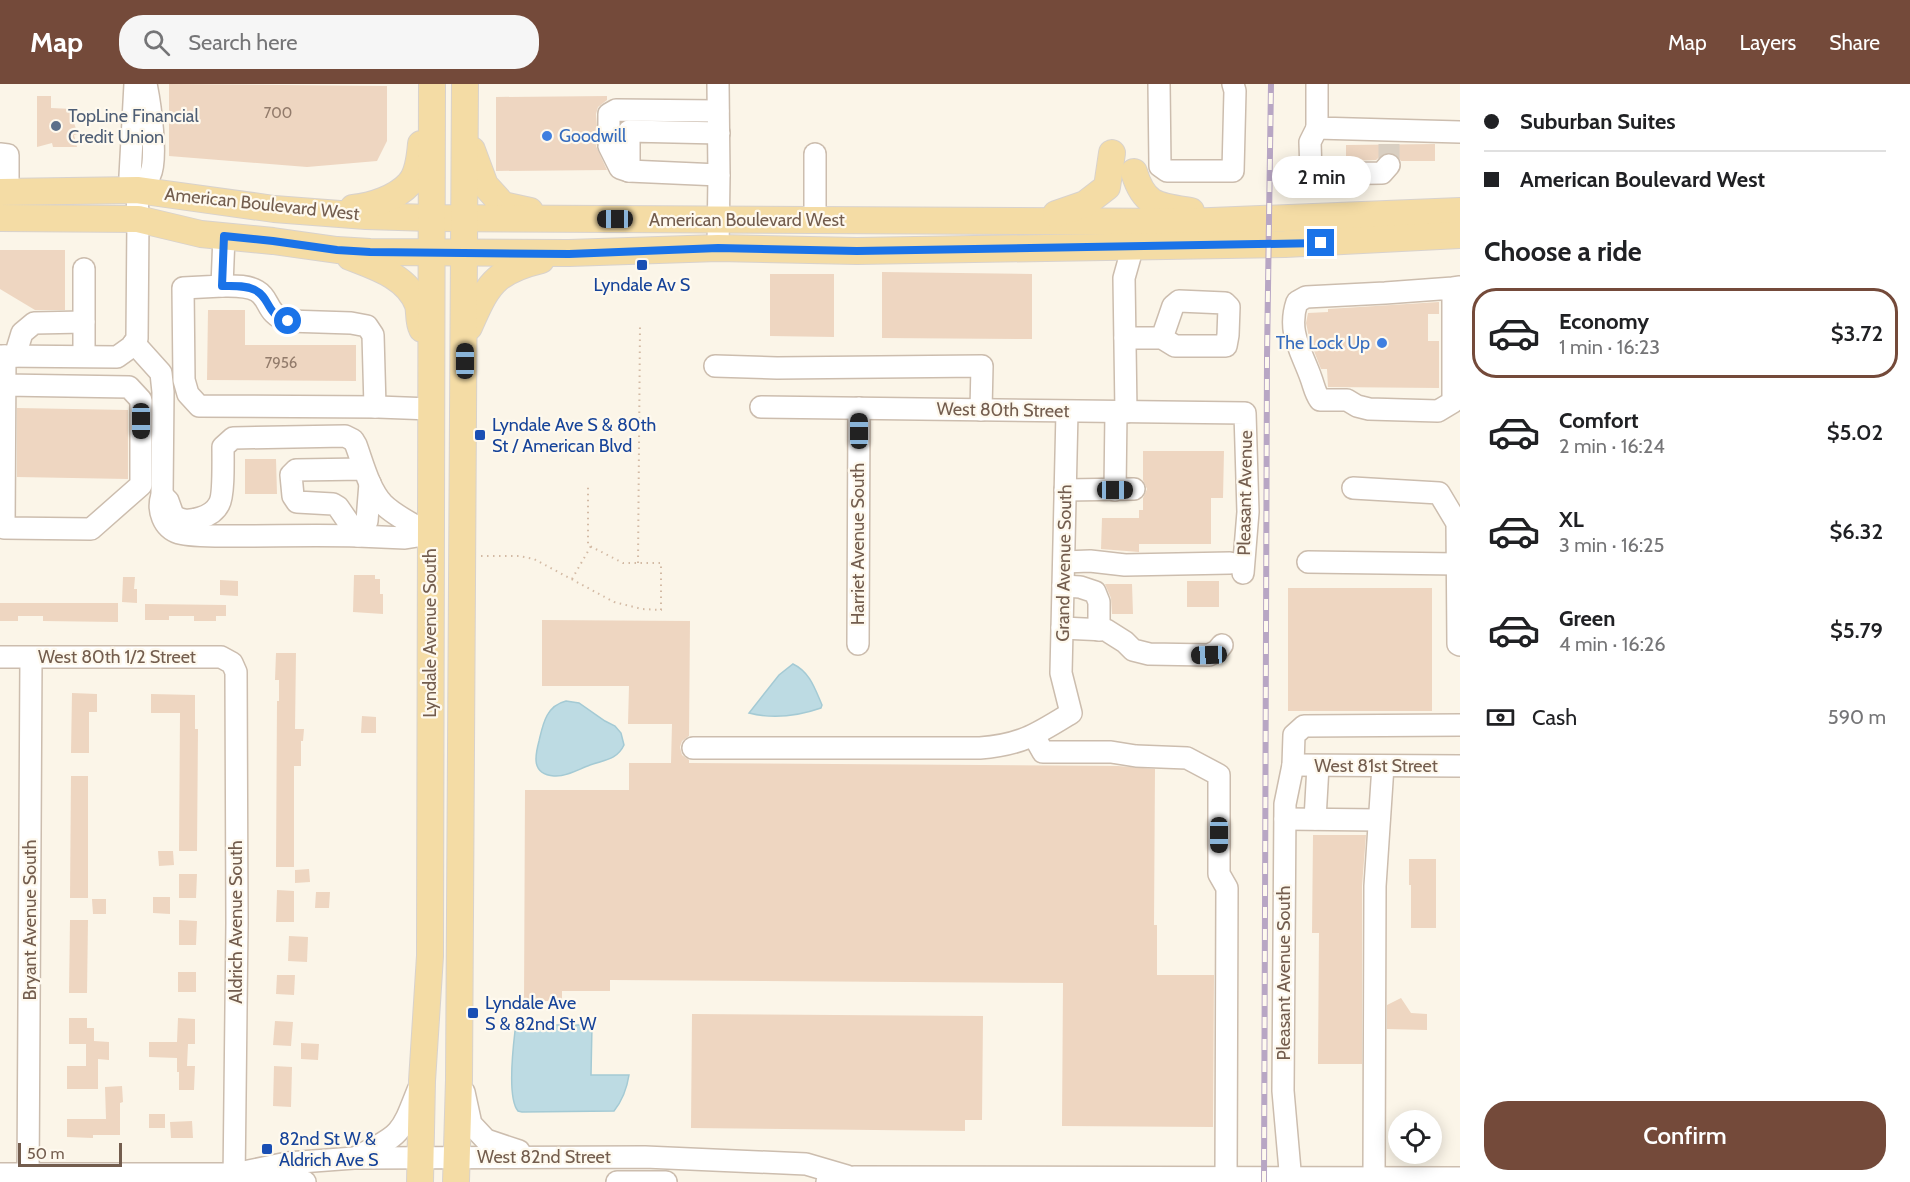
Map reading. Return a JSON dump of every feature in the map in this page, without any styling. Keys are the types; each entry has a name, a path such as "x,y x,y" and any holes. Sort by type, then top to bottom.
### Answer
{"main road":[{"name":"Lyndale Avenue South","path":"456,1170 459,1080 465,84"},
{"name":"Lyndale Avenue South","path":"420,1170 422,1081 430,957 432,94"},
{"path":"319,212 364,207 392,197 411,183 420,160 422,132 432,94"},
{"path":"465,127 484,185 503,205 568,219"},
{"path":"1039,220 1085,204 1107,187 1112,153"},
{"path":"1134,172 1139,188 1150,202 1244,220"},
{"name":"American Boulevard West","path":"4,192 136,189 265,207 366,216 431,218 1187,222 1460,211"},
{"name":"American Boulevard West","path":"0,218 138,219 201,234 370,252 569,254 718,248 857,251 1296,244 1460,234"},
{"path":"327,249 371,265 390,274 408,287 418,306 420,324 430,344"},
{"path":"465,338 482,297 500,275 523,264 569,254"}],"street":[{"path":"7,356 117,357 133,345 136,339 138,219 136,189 130,177 135,84"},
{"path":"136,189 150,175 153,155 150,100 146,84"},
{"path":"1159,84 1160,166 1167,171 1233,171 1235,91 1233,84"},
{"path":"1317,84 1317,128 1310,142 1311,174 1382,173 1389,165"},
{"path":"718,248 719,175 719,133 718,97 616,110 609,114 609,136 621,168 629,171 719,175"},
{"path":"1317,128 1390,136 1460,132"},
{"path":"629,171 629,131 719,133"},
{"path":"0,154 8,155 4,192"},
{"path":"815,154 815,220"},
{"path":"222,286 224,236"},
{"path":"1065,490 1124,490 1121,412 1125,338 1124,246"},
{"path":"71,386 84,322 84,269"},
{"path":"375,407 373,335 367,326 351,323 288,321 278,318 271,312 262,296 248,287 183,288 184,380 188,394 199,406 430,409"},
{"path":"1456,287 1453,402 1438,411 1369,410 1347,400 1320,400 1315,394 1312,380 1298,346 1293,315 1297,302 1306,297 1456,287"},
{"path":"2,385 129,387 141,400 141,485 91,529 4,528 2,385 7,356 22,333 34,323 84,322"},
{"path":"1125,338 1162,338"},
{"path":"133,345 161,373 163,392 162,495 159,511 170,528 179,532 219,536 405,538 430,534"},
{"path":"715,366 777,368 982,366 981,410"},
{"name":"West 80th Street","path":"761,407 1245,413"},
{"name":"Harriet Avenue South","path":"858,644 859,408"},
{"name":"Grand Avenue South","path":"1034,736 1071,713 1061,673 1067,412"},
{"name":"Pleasant Avenue","path":"1064,562 1090,561 1125,565 1236,568 1248,512 1245,413"},
{"path":"162,495 168,501 173,515 191,521 207,516 220,502 224,447 233,438 345,436 353,440 356,445 367,476 383,503 430,534"},
{"path":"358,536 338,507 333,504 305,503 294,500 291,475 298,469 367,476"},
{"path":"358,536 367,521 367,476"},
{"path":"1353,488 1439,493 1457,523 1458,644 1460,645"},
{"path":"1308,562 1457,564"},
{"path":"1063,586 1080,587 1095,592 1099,602 1099,630"},
{"path":"1062,628 1106,630 1133,650 1149,654 1209,655 1222,645"},
{"name":"West 80th 1/2 Street","path":"0,657 222,657 232,663"},
{"name":"Bryant Avenue South","path":"28,1178 31,657"},
{"name":"Aldrich Avenue South","path":"232,663 236,672 237,923 234,1178"},
{"name":"Pleasant Avenue South","path":"1291,1180 1283,1091 1285,819 1286,795 1293,765 1294,735 1304,726 1460,725"},
{"path":"693,748 980,748 1008,745 1034,736 1043,752 1111,752 1136,756 1187,758 1219,775 1219,874 1227,888 1226,1178"},
{"name":"West 81st Street","path":"1293,765 1460,766"},
{"path":"1315,819 1318,766"},
{"path":"1374,1178 1375,886 1383,766"},
{"path":"1285,819 1379,820"},
{"path":"459,1080 467,1102 471,1124 486,1140 548,1158"},
{"path":"354,1158 388,1142 404,1125 422,1081"},
{"path":"645,1157 645,1182"},
{"name":"West 82nd Street","path":"234,1178 287,1162 354,1158 420,1170 456,1170 548,1158 645,1157 806,1164 854,1180"},
{"name":"West 82nd Street","path":"0,1174 28,1178 234,1178 305,1182"},
{"name":"West 82nd Street","path":"827,1182 854,1180 1460,1178"},
{"name":"West 82nd Street","path":"617,1182 666,1182"}],"path":[{"path":"638,563 640,326"},
{"path":"463,556 519,556 534,559 621,604 642,609 661,610 661,563 623,563 588,545 588,486"},
{"path":"572,579 591,546"}],"water":[{"path":"793,664 804,672 811,682 822,705 821,708 785,716 749,713 779,675"},
{"path":"566,701 579,703 615,726 621,733 624,745 618,754 610,759 563,775 547,775 541,772 536,763 542,728 550,711 559,703"},
{"path":"526,1025 592,1025 591,1075 629,1075 624,1094 614,1111 518,1111 512,1084 513,1049 515,1031"}],"building":[{"path":"169,84 387,86 387,141 377,161 307,167 169,156"},
{"name":"TopLine Financial Credit Union","path":"37,96 51,96 51,108 72,109 72,118 78,134 74,135 77,147 53,147 52,143 37,147"},
{"name":"Goodwill","path":"607,96 607,100 598,107 596,114 598,139 596,146 607,170 496,171 496,97"},
{"path":"1435,144 1435,161 1401,161 1391,152 1384,153 1376,160 1346,161 1346,145"},
{"path":"0,250 65,250 65,310 35,310 0,289"},
{"path":"882,272 1032,274 1032,339 882,338"},
{"path":"770,274 834,274 834,337 770,336"},
{"path":"1439,302 1439,314 1428,314 1428,341 1439,341 1439,388 1328,387 1327,369 1321,369 1314,345 1311,345 1306,323 1308,313 1328,312 1328,309"},
{"path":"208,310 245,310 245,345 356,345 356,381 207,380"},
{"path":"17,408 128,410 128,479 17,477"},
{"path":"1143,451 1224,451 1223,498 1211,498 1211,544 1139,544 1139,552 1101,549 1102,518 1139,518 1139,510 1143,510 1143,498 1147,489 1143,480"},
{"path":"245,459 276,459 277,494 245,494"},
{"path":"354,575 375,575 375,579 380,579 383,614 353,612"},
{"path":"123,577 135,577 134,589 137,589 137,603 122,602"},
{"path":"220,580 238,581 238,596 220,595"},
{"path":"1187,581 1219,581 1219,607 1187,607"},
{"path":"1105,584 1132,584 1133,614 1112,614 1111,598"},
{"path":"1288,588 1432,588 1432,711 1288,711"},
{"path":"0,603 118,603 118,622 43,621 43,616 18,616 18,621 0,621"},
{"path":"145,604 226,605 226,616 216,616 216,621 194,621 194,616 169,616 169,620 145,620"},
{"path":"542,620 690,621 689,736 682,741 680,747 682,755 689,760 689,763 1118,766 1155,769 1154,925 1157,925 1157,975 1214,975 1213,1127 1062,1126 1063,983 610,980 610,991 562,991 562,1001 524,1001 525,790 629,790 629,763 671,763 672,724 628,724 629,686 542,686"},
{"path":"276,653 296,653 295,729 304,729 303,741 301,741 301,766 294,766 294,867 276,867 279,680 275,680"},
{"path":"72,693 97,694 97,712 89,712 89,753 71,753"},
{"path":"151,694 195,695 195,729 198,729 197,851 179,851 180,713 151,713"},
{"path":"362,716 376,717 376,733 361,733"},
{"path":"71,776 88,776 88,898 70,898"},
{"path":"1313,835 1366,835 1362,886 1362,1064 1318,1064 1319,933 1312,933"},
{"path":"158,851 173,851 174,865 159,866"},
{"path":"1409,859 1436,859 1436,928 1411,928"},
{"path":"309,869 310,882 295,883 295,870"},
{"path":"179,874 197,874 196,898 179,898"},
{"path":"277,890 294,891 294,922 276,922"},
{"path":"316,892 330,892 329,908 315,908"},
{"path":"153,897 170,897 170,914 153,913"},
{"path":"92,899 106,899 106,914 93,914"},
{"path":"70,920 88,920 87,993 69,993"},
{"path":"179,920 197,921 196,945 179,945"},
{"path":"289,936 308,937 307,962 288,961"},
{"path":"178,972 196,972 196,992 178,992"},
{"path":"277,975 295,975 294,995 276,994"},
{"path":"1401,998 1411,1013 1427,1014 1427,1030 1387,1029 1387,1005"},
{"path":"692,1014 983,1016 982,1120 965,1120 965,1131 691,1128"},
{"path":"69,1018 87,1018 87,1028 94,1028 94,1041 109,1042 109,1060 98,1059 98,1089 67,1089 67,1066 86,1066 86,1044 69,1044"},
{"path":"178,1018 195,1019 195,1044 188,1044 187,1066 195,1066 194,1090 179,1090 177,1058 149,1057 149,1042 177,1042"},
{"path":"275,1021 293,1022 291,1046 273,1045"},
{"path":"301,1043 319,1044 318,1060 301,1059"},
{"path":"274,1066 292,1067 291,1107 273,1106"},
{"path":"122,1086 120,1135 93,1135 93,1138 67,1137 67,1119 106,1119 105,1087"},
{"path":"149,1114 165,1114 165,1128 149,1128"},
{"path":"192,1121 193,1138 171,1138 170,1122"}],"tunnel":[{"path":"1389,142 1389,165"}],"railway":[{"path":"1264,1182 1267,356 1271,84"}],"place":[{"name":"TopLine Financial Credit Union","path":"56,126"},
{"name":"Goodwill","path":"547,136"},
{"name":"Lyndale Av S","path":"642,265"},
{"name":"The Lock Up","path":"1382,343"},
{"name":"Lyndale Ave S & 80th St / American Blvd","path":"480,435"},
{"name":"Lyndale Ave S & 82nd St W","path":"473,1013"},
{"name":"82nd St W & Aldrich Ave S","path":"267,1149"}],"route":[{"path":"288,321 278,318 271,312 257,291 248,287 222,286 224,236 370,252 569,254 718,248 857,251 1321,243"}]}
